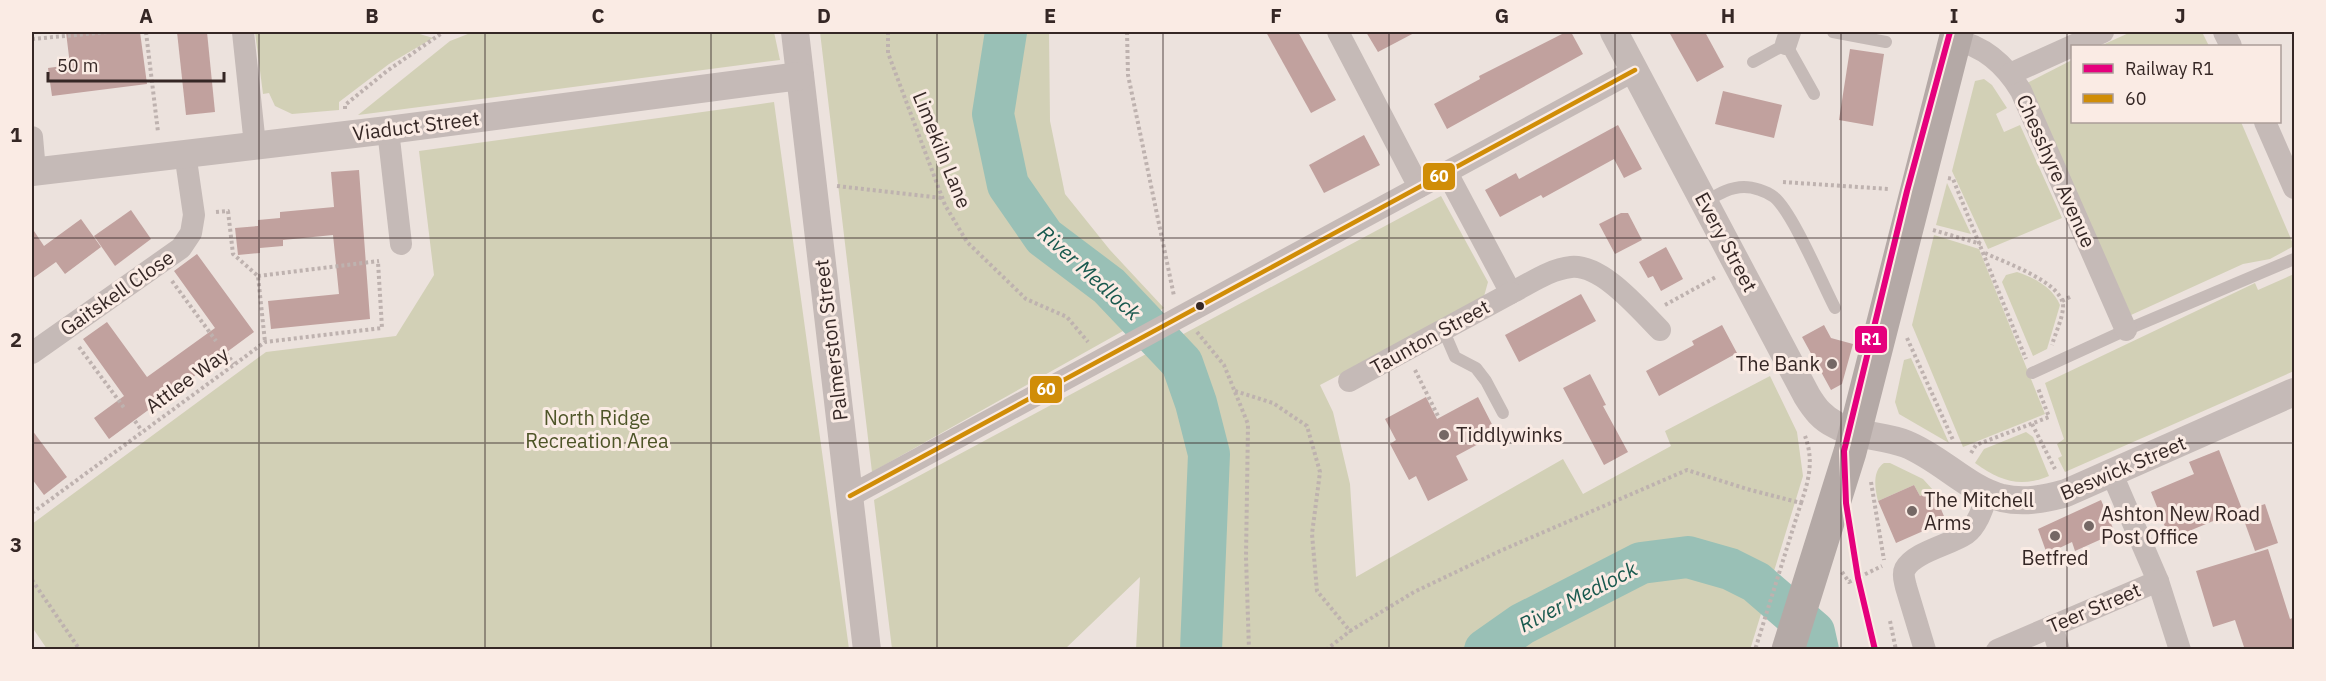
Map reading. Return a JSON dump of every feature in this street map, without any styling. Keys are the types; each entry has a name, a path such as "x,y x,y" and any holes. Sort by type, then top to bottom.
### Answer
{"main road":[{"path":"1789,648 1855,433 1956,36"}],"street":[{"path":"243,32 255,145"},
{"name":"Palmerston Street","path":"795,32 867,650"},
{"path":"1338,32 1419,187"},
{"name":"Every Street","path":"1614,32 1816,411 1833,424 1855,433 1888,438 1931,456 1958,462"},
{"path":"2074,45 2103,32"},
{"name":"Chesshyre Avenue","path":"1956,36 1994,58 2010,74 2021,91 2126,330"},
{"path":"2010,74 2071,46"},
{"path":"850,496 1635,70"},
{"name":"Viaduct Street","path":"33,171 388,130 800,76"},
{"path":"2265,123 2295,188"},
{"path":"388,130 401,244"},
{"path":"32,137 33,171"},
{"name":"Gaitskell Close","path":"32,353 181,248 191,233 194,215 173,155"},
{"path":"1447,173 1511,293"},
{"name":"Taunton Street","path":"1349,381 1555,271 1580,268 1600,275 1653,322"},
{"name":"Beswick Street","path":"1958,462 1988,493 2013,500 2048,499 2112,474 2295,392"},
{"path":"2112,474 2158,582 2180,650"},
{"path":"1925,650 1904,577 1895,566 1966,534 1974,526 1988,493"},
{"name":"Teer Street","path":"1997,650 2158,582"},
{"path":"2052,626 2060,650"}],"lane":[{"path":"1833,32 1886,42"},
{"path":"1753,62 1788,38 1814,94"},
{"path":"1705,202 1727,190 1744,187 1772,195 1789,218 1835,308"},
{"path":"2032,373 2126,330 2295,259"},
{"path":"1443,329 1455,357 1476,368 1486,381 1503,413"}],"path":[{"path":"32,39 109,32"},
{"path":"146,32 173,155"},
{"path":"432,32 444,32"},
{"path":"345,134 345,105 387,71 444,32"},
{"name":"Limekiln Lane","path":"888,32 888,53 942,198 967,242 1026,299 1067,317 1102,360"},
{"path":"1127,32 1128,75 1185,315 1224,365 1248,424 1246,557 1249,650"},
{"path":"1782,182 1953,179 2049,417 1976,445 1958,462 1909,339 1902,337"},
{"path":"833,186 942,198"},
{"path":"194,215 228,211 233,254 258,276 265,342"},
{"path":"1928,229 1981,244"},
{"path":"258,276 378,262 401,244"},
{"path":"1984,253 2043,280 2058,292 2064,307 2049,354"},
{"name":"Attlee Way","path":"32,513 265,342 382,328 378,262"},
{"path":"158,264 216,340"},
{"path":"1653,322 1738,265"},
{"path":"2062,301 2072,296"},
{"path":"66,329 125,408"},
{"path":"1405,351 1440,418"},
{"path":"226,353 234,364"},
{"path":"1235,391 1273,403 1307,426 1320,472 1312,534 1317,591 1350,631"},
{"path":"135,421 142,431"},
{"path":"2032,424 2066,493"},
{"path":"1755,650 1809,477 1810,457 1803,432"},
{"path":"1326,650 1350,631 1425,587 1510,547 1687,470 1802,503"},
{"path":"1870,470 1873,504 1895,566"},
{"path":"1839,569 1849,582 1881,568"},
{"path":"32,580 80,650"}],"green space":[{"path":"255,32 413,32 433,38 389,64 339,102 339,110 292,114 275,106 269,93 263,94"},
{"path":"473,32 774,32 780,60 358,115 450,41"},
{"path":"820,32 1049,32 1050,121 1065,194 1110,250 1164,308 872,472"},
{"path":"2131,32 2202,32 2208,45 2102,45"},
{"path":"2071,61 2071,123 2241,123 2294,246 2270,259 2243,264 2131,315 2027,83"},
{"path":"1984,79 1992,85 2007,108 1996,114 2004,132 2020,125 2062,218 1988,249 1952,171 1975,81"},
{"name":"North Ridge Recreation Area","path":"774,102 849,649 47,649 32,627 32,524 266,352 396,336 434,275 419,151"},
{"path":"1947,183 1971,234 1936,225"},
{"path":"1441,196 1488,282 1483,300 1320,385 1333,412 1350,484 1356,577 1563,459 1583,494 1671,446 1665,431 1770,376 1797,432 1803,476 1750,650 1136,649 1140,577 1065,649 892,649 874,500"},
{"path":"1934,235 1979,249 2045,414 1963,447 1912,325"},
{"path":"2017,272 2042,284 2060,305 2047,349 2033,356 2002,282 2006,275"},
{"path":"2294,274 2294,371 2065,472 2058,458 2062,456 2057,444 2064,439 2045,383 2255,283 2258,290"},
{"path":"1911,358 1949,443 1899,414 1895,402 1904,360"},
{"path":"2026,432 2033,437 2049,476 2029,482 2010,481 1975,463 1984,449"},
{"path":"1884,463 1890,463 1923,479 1933,490 1920,496 1914,485 1878,501 1876,475"}],"building":[{"path":"66,32 140,32 147,84 52,96 48,68 70,65"},
{"path":"177,32 207,32 215,112 186,115"},
{"path":"1266,32 1298,32 1336,100 1311,113"},
{"path":"1366,32 1416,32 1378,52"},
{"path":"1566,32 1571,32 1583,54 1447,129 1434,104 1480,79 1479,76"},
{"path":"1669,32 1705,32 1724,67 1697,82"},
{"path":"1850,49 1884,54 1873,126 1839,120"},
{"path":"1723,91 1782,105 1774,138 1715,124"},
{"path":"1618,125 1642,169 1624,178 1614,159 1543,198 1541,195 1500,217 1485,190 1516,173 1519,179"},
{"path":"1364,135 1380,165 1324,193 1309,165"},
{"path":"359,170 370,319 271,329 268,301 339,294 333,235 283,240 283,246 260,248 260,253 238,255 235,228 258,226 258,220 280,218 280,212 334,207 331,172"},
{"path":"131,210 151,239 115,266 94,236"},
{"path":"1621,213 1628,213 1642,240 1615,254 1599,224"},
{"path":"81,219 101,247 65,274 56,262 32,279 32,228 44,246"},
{"path":"1666,247 1683,279 1661,291 1653,276 1648,278 1639,262"},
{"path":"197,254 254,332 109,439 94,418 124,396 83,339 107,322 147,377 215,328 174,271"},
{"path":"1581,294 1596,321 1519,362 1505,335"},
{"path":"1722,325 1737,353 1659,396 1646,371 1694,345 1692,341"},
{"name":"The Bank","path":"1824,325 1831,338 1853,344 1842,384 1831,390 1802,337"},
{"path":"1590,374 1606,405 1603,406 1628,452 1604,465 1563,388"},
{"path":"1426,397 1437,419 1478,397 1497,434 1456,456 1468,480 1428,501 1416,476 1409,480 1390,444 1396,440 1385,419"},
{"path":"32,430 67,477 44,495 32,479"},
{"path":"2219,450 2242,509 2170,539 2151,492 2194,474 2189,462"},
{"name":"The Mitchell Arms","path":"1914,485 1920,496 1933,490 1946,521 1896,543 1878,501"},
{"name":"Ashton New Road Post Office","path":"2101,500 2115,533 2075,551 2072,542 2047,554 2038,529"},
{"path":"2265,504 2278,543 2255,551 2241,512"},
{"path":"2268,549 2290,619 2295,617 2295,650 2245,650 2235,620 2213,627 2196,571"}],"waterway":[{"name":"River Medlock","path":"1006,32 993,114 1008,185 1044,237 1109,286 1182,363 1196,403 1209,454 1201,650"},
{"name":"River Medlock","path":"1485,650 1522,624 1641,563 1688,557 1730,569 1756,582 1814,632 1818,650"}],"rail line":[{"name":"R1","path":"1875,650 1858,578 1846,503 1844,451 1907,191 1950,32"}],"transit line":[{"name":"60","path":"850,496 1635,70"}],"place":[{"name":"The Bank","path":"1832,364"},
{"name":"Tiddlywinks","path":"1444,435"},
{"name":"The Mitchell Arms","path":"1912,511"},
{"name":"Ashton New Road Post Office","path":"2089,526"},
{"name":"Betfred","path":"2055,536"}]}
